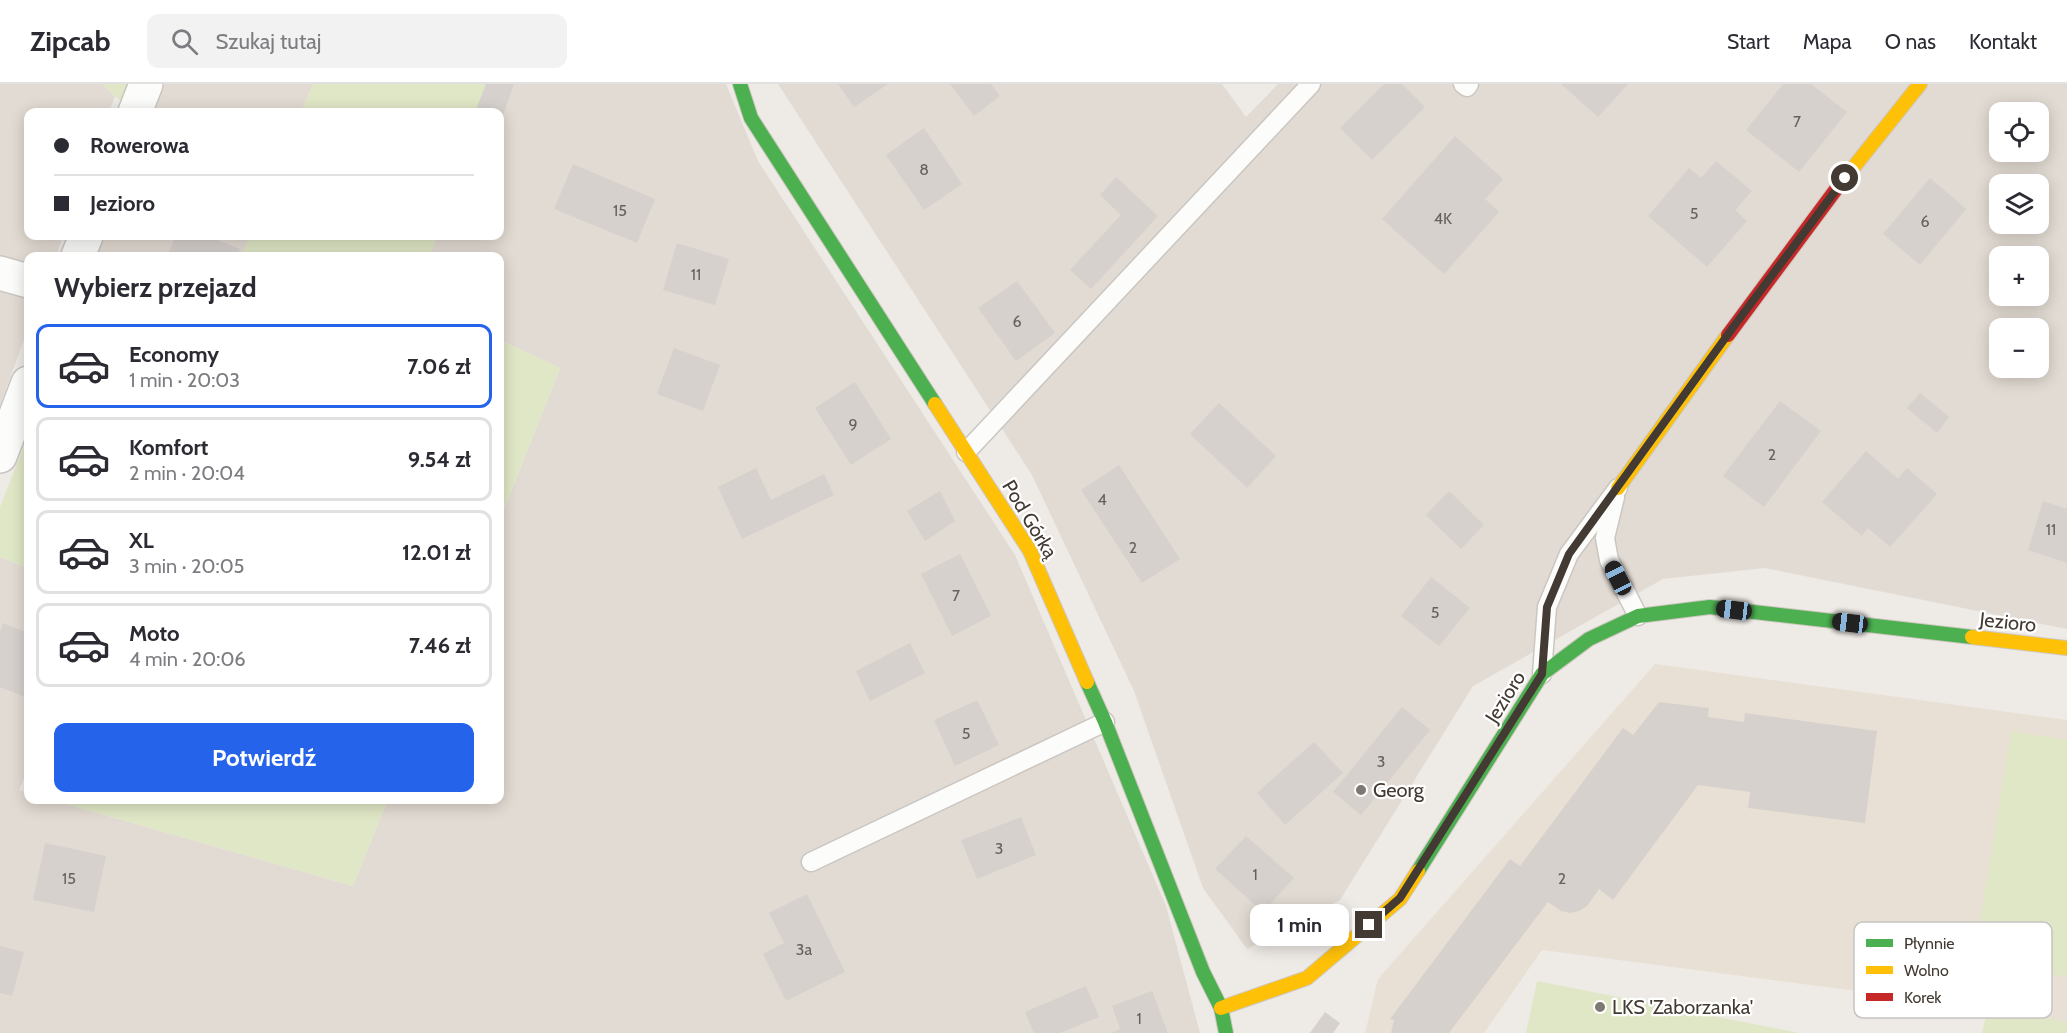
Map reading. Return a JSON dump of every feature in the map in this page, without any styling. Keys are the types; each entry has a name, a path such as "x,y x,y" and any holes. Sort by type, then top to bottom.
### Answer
{"street":[{"path":"137,108 146,84"},
{"name":"Pod Górką","path":"740,84 751,118 1030,551 1105,722 1203,972 1221,1008 1226,1033"},
{"path":"1618,488 1796,243 1873,141 1920,84"},
{"path":"0,273 24,280"},
{"path":"0,456 24,393"},
{"name":"Jezioro","path":"1221,1008 1307,978 1400,898 1542,674 1589,639 1638,616 1710,607 2067,648"}],"lane":[{"path":"966,452 1311,84"},
{"path":"1463,84 1467,87 1469,84"},
{"path":"1618,488 1605,538 1609,560 1638,616"},
{"path":"1542,674 1547,607 1569,554 1618,488"},
{"path":"811,862 1105,722"}],"shaded area":[{"path":"0,84 103,84 115,96 110,108 24,108 24,240 62,240 57,252 24,252 24,340 0,405"},
{"path":"135,84 313,84 303,108 128,108"},
{"path":"487,84 726,84 758,161 1015,555 1166,906 1200,1033 0,1033 0,557 24,566 24,778 19,790 24,792 24,804 66,804 353,886 386,804 504,804 504,510 560,368 504,342 504,252 431,252 436,240 504,240 504,108 479,108"},
{"path":"778,84 1222,84 1246,117 1278,84 2067,84 2067,629 1765,568 1663,579 1473,686 1340,900 1247,949 1203,888 1134,691 1032,475"},
{"path":"91,240 248,240 243,252 87,252"},
{"path":"1655,664 2067,720 2067,1022 2044,1018 2052,1018 2052,922 1854,922 1854,991 1542,950 1484,1033 1365,1033 1378,979"}],"green space":[{"path":"103,84 135,84 128,108"},
{"path":"313,84 487,84 479,108 303,108"},
{"path":"248,240 436,240 431,252 243,252"},
{"path":"504,342 560,368 504,510"},
{"path":"24,446 24,566 0,557 0,507"},
{"path":"2011,731 2067,740 2067,977 2052,975 2052,922 1980,922"},
{"path":"66,804 386,804 353,886"},
{"name":"LKS 'Zaborzanka'","path":"1537,981 1799,1033 1526,1033"},
{"path":"1986,1018 2044,1018 2067,1022 2067,1033 1982,1033"}],"building":[{"path":"486,84 514,84 504,112 504,108 477,108"},
{"path":"838,84 888,84 854,107"},
{"path":"950,84 991,84 1000,96 974,116"},
{"path":"1384,84 1402,84 1425,107 1372,160 1340,128"},
{"path":"1561,84 1628,84 1598,117"},
{"path":"1783,84 1811,84 1847,112 1799,172 1746,130"},
{"path":"924,128 962,184 924,210 886,155"},
{"path":"1455,136 1503,179 1485,199 1499,212 1444,274 1382,219"},
{"path":"1716,161 1752,191 1735,210 1747,221 1707,267 1648,216 1689,168 1701,178"},
{"path":"573,164 655,199 637,243 554,209"},
{"path":"1116,177 1158,216 1091,289 1070,270 1121,215 1100,195"},
{"path":"1930,178 1966,209 1920,265 1883,234"},
{"path":"174,240 217,240 240,249 239,252 169,252"},
{"path":"677,243 729,259 715,305 663,290"},
{"path":"1017,281 1055,333 1016,361 978,308"},
{"path":"674,348 720,365 703,411 657,394"},
{"path":"855,382 891,439 851,465 815,408"},
{"path":"1920,393 1949,417 1937,433 1907,408"},
{"path":"1780,401 1821,431 1764,507 1723,476"},
{"path":"1219,403 1276,456 1247,488 1190,434"},
{"path":"1866,451 1898,479 1907,468 1937,494 1890,547 1868,528 1862,536 1822,502"},
{"path":"1119,465 1180,559 1142,583 1081,490"},
{"path":"756,468 771,500 824,474 834,495 742,539 718,487"},
{"path":"940,491 955,521 925,541 907,511"},
{"path":"1449,491 1484,525 1461,549 1426,515"},
{"path":"2043,501 2067,509 2067,563 2028,550"},
{"path":"960,554 991,616 952,636 921,574"},
{"path":"1431,577 1470,608 1439,646 1401,616"},
{"path":"3,623 24,631 24,696 0,687 0,632"},
{"path":"910,643 925,673 870,701 856,671"},
{"path":"977,700 999,745 955,766 934,720"},
{"path":"1659,702 1709,708 1708,717 1744,722 1745,713 1877,731 1865,823 1748,808 1750,792 1698,785 1613,900 1599,889 1587,906 1570,913 1561,911 1548,902 1449,1033 1391,1033 1394,1020 1390,1019 1510,859 1520,866 1623,728 1633,735"},
{"path":"1402,707 1430,730 1361,815 1333,792"},
{"path":"1314,742 1343,773 1285,825 1257,793"},
{"path":"1021,817 1036,855 977,879 961,840"},
{"path":"1246,836 1294,878 1263,912 1215,869"},
{"path":"45,843 106,856 94,912 33,900"},
{"path":"807,894 845,972 786,1001 763,954 784,943 769,913"},
{"path":"0,946 24,952 12,996 0,993"},
{"path":"1086,986 1099,1017 1060,1033 1034,1033 1025,1012"},
{"path":"1152,991 1168,1033 1112,1033 1120,1029 1112,1006"},
{"path":"1325,1012 1340,1023 1333,1033 1310,1033"}],"traffic: fast":[{"path":"740,84 751,118 935,404"},
{"path":"1418,871 1542,674 1589,639 1638,616 1710,607 1972,637"},
{"path":"1087,682 1105,722 1203,972 1221,1008 1226,1033"}],"traffic: slow":[{"path":"1837,188 1920,84"},
{"path":"1618,488 1728,335"},
{"path":"935,404 1030,551 1087,682"},
{"path":"1972,637 2067,648"},
{"path":"1221,1008 1307,978 1400,899 1418,871"}],"traffic: jam":[{"path":"1728,335 1837,188"}],"place":[{"name":"Georg","path":"1361,790"},
{"name":"LKS 'Zaborzanka'","path":"1600,1007"}],"route":[{"path":"1369,925 1400,898 1542,674 1547,607 1569,554 1734,326 1845,178"}]}
